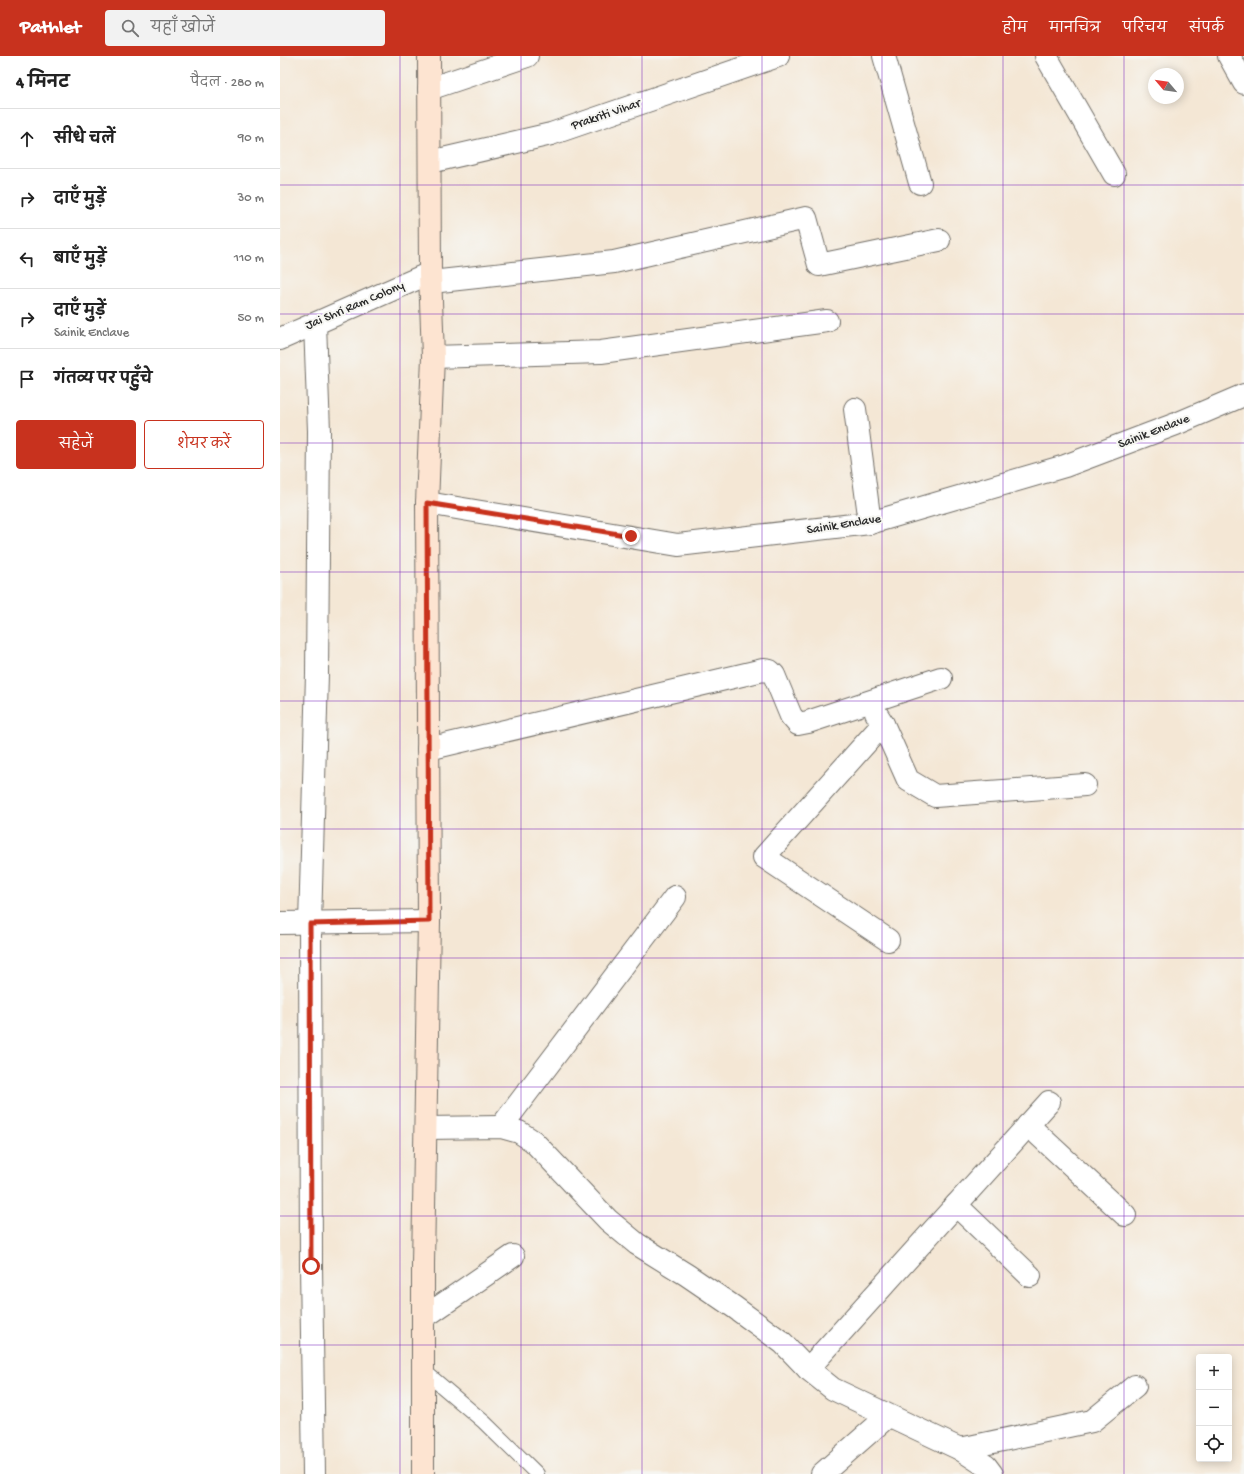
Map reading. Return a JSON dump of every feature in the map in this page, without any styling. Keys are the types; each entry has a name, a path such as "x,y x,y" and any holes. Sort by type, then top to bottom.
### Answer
{"street":[{"path":"423,1474 423,1264 429,921 427,503 433,357 429,56"},
{"path":"429,89 527,56"},
{"name":"Prakriti Vihar","path":"430,162 551,134 778,56"},
{"path":"884,56 920,183"},
{"path":"1046,56 1114,174"},
{"path":"1229,56 1244,83"},
{"name":"Jai Shri Ram Colony","path":"280,339 431,278 614,262 806,218 819,265 939,240"},
{"path":"433,357 601,352 826,321"},
{"path":"314,1474 311,1266 310,924 317,643 319,431 315,324"},
{"name":"Sainik Enclave","path":"427,503 678,545 870,523 1065,466 1176,424 1244,395"},
{"path":"856,410 870,523"},
{"path":"428,749 763,670 770,670 774,675 791,716 798,724 940,678"},
{"path":"868,702 883,724 908,780 935,796 1085,785"},
{"path":"883,724 764,858 888,940"},
{"path":"501,1127 674,897"},
{"path":"280,924 429,921"},
{"path":"808,1369 1049,1102"},
{"path":"1028,1125 1125,1215"},
{"path":"426,1128 501,1127 519,1132 533,1141 608,1220 637,1244 687,1274 783,1343 808,1369 832,1390 960,1449 986,1466 992,1474"},
{"path":"956,1205 1030,1276"},
{"path":"423,1318 513,1256"},
{"path":"960,1449 1092,1421 1135,1386"},
{"path":"822,1474 888,1416"}],"lane":[{"path":"424,1371 484,1422 537,1474"}],"route":[{"path":"311,1266 310,924 429,921 427,503 631,536"}]}
